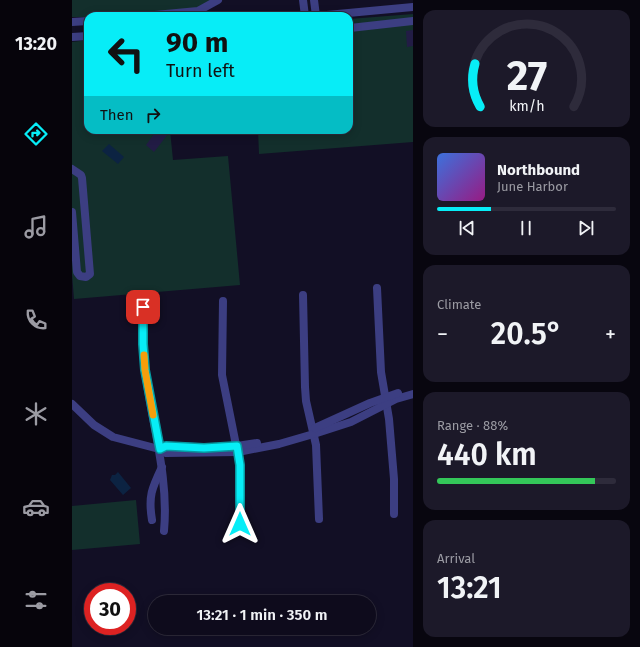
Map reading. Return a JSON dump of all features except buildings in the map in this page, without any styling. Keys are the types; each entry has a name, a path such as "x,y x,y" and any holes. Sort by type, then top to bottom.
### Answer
{"street":[{"path":"187,12 198,11 218,0"},
{"path":"303,0 304,12"},
{"path":"314,0 316,12"},
{"path":"353,13 413,7"},
{"path":"72,22 84,21"},
{"path":"353,28 413,21"},
{"path":"72,37 84,36"},
{"path":"72,169 82,175 90,274 86,277 80,276 77,272 72,212"},
{"path":"377,288 381,372 386,401 394,479 394,514"},
{"path":"304,295 305,387 306,401 316,445 319,519"},
{"path":"223,301 222,375 240,465 240,524"},
{"path":"143,307 145,370 160,449 166,504 164,532"},
{"path":"72,404 94,425 113,436 160,449 166,453 238,449 279,444 313,431 351,422 386,401 413,388"},
{"path":"386,401 413,394"},
{"path":"152,520 150,505 151,495 154,483 162,466"}],"green space":[{"path":"72,0 211,0 198,9 159,12 84,12 84,17 72,17"},
{"path":"413,14 413,142 259,154 258,134 353,134 353,19"},
{"path":"84,40 84,134 170,134 173,160 228,156 240,285 74,299 72,274 72,42"},
{"path":"136,500 140,544 72,550 72,506"}],"water":[{"path":"109,144 124,157 118,164 102,151"},
{"path":"118,472 131,488 123,495 110,480 112,475 115,475"}],"slow traffic":[{"path":"144,355 145,370 153,415"}],"route":[{"path":"143,307 145,370 160,449 166,446 204,448 237,446 240,465 240,524"}]}
